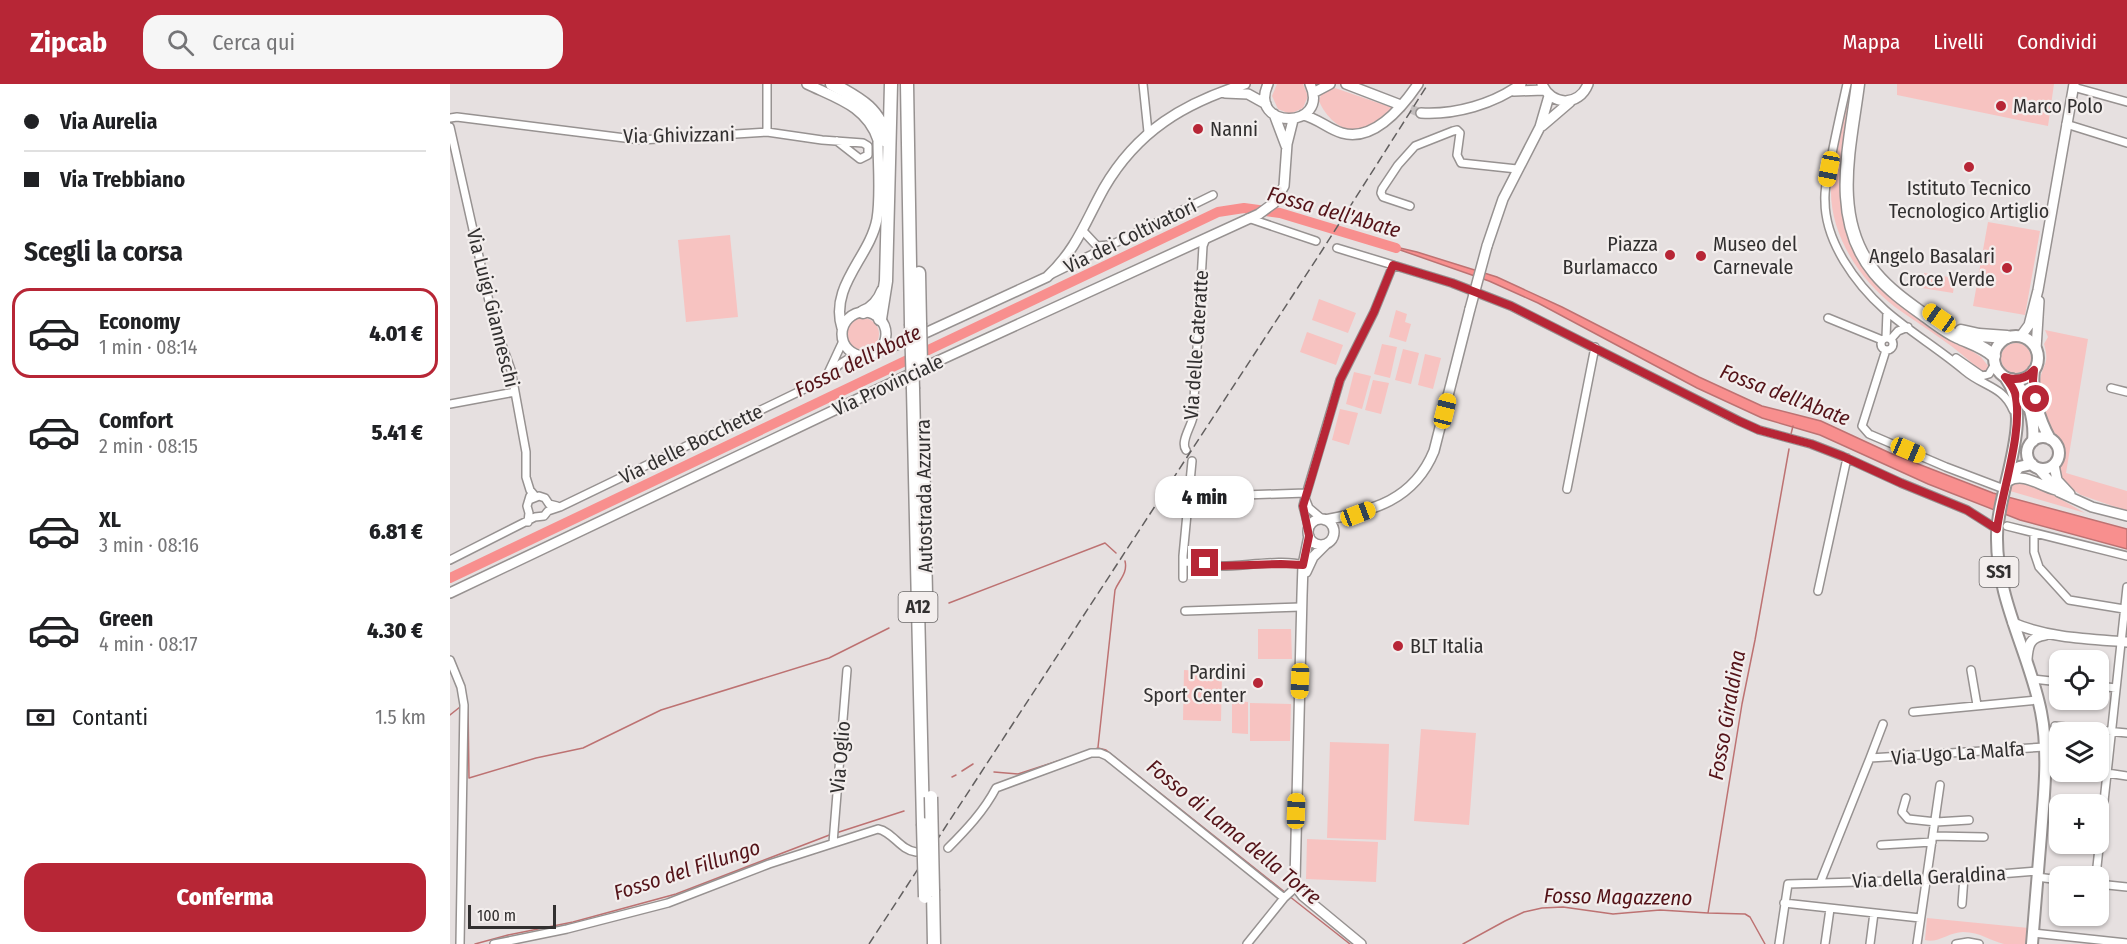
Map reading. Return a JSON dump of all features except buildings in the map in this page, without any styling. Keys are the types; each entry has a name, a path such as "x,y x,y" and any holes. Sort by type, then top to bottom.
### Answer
{"highway":[{"path":"832,84 862,101 874,112 884,131 889,155"},
{"path":"882,324 886,281 891,84"},
{"name":"Autostrada Azzurra","path":"907,84 916,323"},
{"name":"Autostrada Azzurra","path":"916,84 916,323 923,824 934,944"},
{"path":"1858,84 1845,191 1848,217 1861,252 1875,274 1901,298 1944,328 1982,346 1994,360"},
{"path":"1864,84 1854,159 1852,202 1858,227 1869,255 1897,287 1952,326 1972,334 2007,337"},
{"path":"860,312 869,310 881,296 886,281"},
{"name":"Autostrada Azzurra","path":"917,388 931,798 926,944"}],"main road":[{"path":"2033,441 2025,393 1998,370 1994,360 1998,345 2007,337 2021,336 2031,342 2036,349 2038,360 2034,370 2034,386 2039,413 2050,439"},
{"path":"2008,378 2024,378 2034,370"},
{"path":"2005,487 2017,420 2014,392 2008,378"},
{"path":"2017,420 2032,462 2046,469 2054,465 2059,456 2059,449 2050,439 2043,438 2033,441 2029,446 2032,462"},
{"path":"2005,487 2019,467 2032,462"},
{"name":"SS1","path":"2005,487 2001,525 2001,584 2033,679 2045,747 2044,796 2033,938"}],"street":[{"path":"767,84 767,132"},
{"path":"807,84 859,110 874,128 878,140 877,218 872,236 849,274 839,317 843,341 836,360 823,380"},
{"path":"1143,84 1148,132"},
{"path":"881,347 908,341 1047,277 1074,248 1119,166 1148,132 1195,103 1245,84"},
{"path":"1266,104 1265,92 1268,84"},
{"path":"1274,114 1280,118 1293,120 1303,115 1312,93 1330,84"},
{"path":"1346,84 1398,104"},
{"path":"1303,115 1318,119 1338,131 1353,135 1372,128 1401,109 1418,84"},
{"path":"1421,113 1456,112 1512,91 1521,84"},
{"path":"1247,944 1290,893 1294,874 1301,607 1303,565 1309,533 1315,521 1358,514 1385,503 1411,487 1430,461 1498,210 1540,128 1583,93 1588,84"},
{"path":"1847,84 1824,202 1834,241 1851,272 1874,300 1887,312 1940,349 1976,380 2004,395 2017,420"},
{"path":"2021,336 2030,325 2038,290 2074,85 2127,102"},
{"path":"1512,91 1545,90 1564,102 1572,101"},
{"path":"1540,128 1545,90"},
{"path":"1223,93 1248,94 1266,104"},
{"path":"1312,93 1331,126"},
{"name":"Via Provinciale","path":"1266,104 1274,114 1287,149"},
{"path":"1145,115 1162,122"},
{"name":"Via Ghivizzani","path":"450,118 641,140 767,132 837,141"},
{"name":"Via Provinciale","path":"450,593 927,366 1259,214 1274,204 1282,193 1293,120"},
{"path":"2066,124 2127,143"},
{"name":"Via Luigi Gianneschi","path":"450,127 493,319 511,370 526,452 526,477 532,495"},
{"path":"1410,206 1383,197 1381,193 1383,189 1398,165 1415,146 1453,131 1457,130 1460,133 1457,155 1461,163 1517,169"},
{"name":"Via dei Coltivatori","path":"1047,277 1213,195"},
{"path":"1248,218 1316,241"},
{"path":"1083,231 1097,246 1114,244"},
{"name":"Via delle Cateratte","path":"1186,450 1183,446 1193,417 1203,246 1206,238"},
{"path":"1337,248 1452,283 1511,306 1759,430 1811,444 1847,458 2001,525 2127,556"},
{"path":"1326,544 1318,544 1309,533 1303,506 1340,380 1374,312 1393,265"},
{"path":"2036,349 2038,290"},
{"path":"844,291 848,304 860,312"},
{"path":"842,327 851,316 860,312 869,312 899,340 908,341"},
{"path":"1886,339 1887,312"},
{"path":"1828,318 1886,339 1893,347 1886,350 1862,426 1869,434 1946,467 2005,487 2014,478 2024,478 2092,507 2127,516"},
{"path":"843,341 856,354 867,356 881,347 885,336 882,324"},
{"path":"1886,339 1908,327"},
{"path":"1567,489 1595,347"},
{"path":"1940,349 1954,356 1980,376 1989,375 1994,360"},
{"name":"Via delle Bocchette","path":"450,560 528,522 532,515 544,516 548,507 560,507 823,380 840,364 856,354"},
{"path":"2111,388 2127,392"},
{"path":"450,402 515,392"},
{"path":"1818,591 1847,458"},
{"path":"1184,578 1191,461"},
{"path":"2032,462 2056,490"},
{"path":"2054,465 2058,483 2079,501"},
{"path":"1188,492 1215,496 1306,496"},
{"path":"532,515 527,506 532,495 542,497 548,507"},
{"path":"1306,496 1309,508 1332,525 1334,534"},
{"path":"1303,579 1313,557 1333,538 1334,534 1358,514"},
{"path":"2034,534 2034,555 2039,567 2052,579 2067,599 2124,609"},
{"path":"1184,562 1201,562 1220,566 1303,565"},
{"path":"2109,757 2116,688 2124,642 2127,587"},
{"path":"1185,611 1301,607"},
{"path":"2013,622 2039,636 2054,634 2124,642"},
{"path":"2019,639 2032,634"},
{"path":"2026,661 2032,634"},
{"path":"450,660 461,687 464,705 460,944"},
{"name":"Via Oglio","path":"833,837 848,670"},
{"path":"1971,670 1977,705"},
{"path":"2033,679 2049,681"},
{"path":"2109,687 2116,688"},
{"path":"1912,712 2038,700"},
{"name":"Via Ugo La Malfa","path":"1820,883 1883,724"},
{"path":"2109,732 2127,733"},
{"name":"Via Ugo La Malfa","path":"1870,758 2045,747"},
{"path":"948,848 990,800 996,788 1091,753 1100,753 1290,893 1303,896 1361,944"},
{"path":"2109,773 2127,776"},
{"path":"2097,866 2106,782"},
{"path":"1917,944 1940,785"},
{"path":"1906,798 1902,810 1907,818 1936,822 1969,820"},
{"path":"494,944 598,922 668,903 833,837 878,829 884,830 908,851 916,852"},
{"path":"1881,845 1933,839 1984,837"},
{"name":"Via della Geraldina","path":"1784,903 1788,884 2037,874 2049,877"},
{"path":"1962,904 1964,877"},
{"path":"2109,885 2127,887"},
{"path":"1779,944 1784,903 1920,918"},
{"path":"1825,944 1830,909"},
{"path":"1870,944 1874,914"},
{"path":"2033,938 2127,944"},
{"path":"1956,944 1968,942 1979,944"}],"shaded area":[{"path":"1277,84 1303,84 1308,96 1303,108 1290,114 1278,109 1272,96"},
{"name":"Marco Polo","path":"1897,84 2054,84 2048,126 1897,95"},
{"path":"1330,87 1396,109 1368,128 1353,130 1345,128 1332,120 1319,101 1322,91"},
{"path":"1852,91 1843,188 1861,259 1955,340 1981,357 1989,367 1986,373 1982,373 1952,346 1882,296 1858,269 1841,238 1835,221 1831,183 1846,109"},
{"name":"Angelo Basalari Croce Verde","path":"1988,222 2040,231 2025,315 1973,306"},
{"path":"730,235 738,317 686,322 678,240"},
{"path":"1383,244 1497,277 1762,406 1821,421 1890,453 1993,493 2127,529 2127,549 2020,520 1928,484 1820,435 1762,418 1697,388 1538,303 1489,281"},
{"path":"1924,273 1955,278 1953,293 1922,288"},
{"path":"1319,299 1356,313 1348,333 1312,320"},
{"path":"1396,310 1407,314 1405,322 1411,324 1406,342 1389,337"},
{"path":"863,318 874,323 879,334 874,345 863,350 852,345 847,334 852,323"},
{"path":"2045,330 2088,339 2066,473 2127,491 2127,511 2081,495 2063,483 2058,469 2062,460 2062,447 2047,425 2041,405 2040,380 2046,360 2044,344 2048,337"},
{"path":"1307,332 1343,345 1336,365 1300,352"},
{"path":"2016,343 2027,347 2031,358 2027,369 2016,373 2005,369 2001,358 2005,347"},
{"path":"1382,344 1397,347 1390,378 1374,374"},
{"path":"1403,349 1419,353 1411,384 1395,380"},
{"path":"1425,354 1441,358 1433,389 1418,385"},
{"path":"1354,372 1371,376 1362,409 1346,404"},
{"path":"1373,380 1389,383 1381,414 1365,410"},
{"path":"1340,409 1358,413 1349,445 1332,440"},
{"path":"2018,481 2041,488 2085,513 2010,491 2009,486"},
{"path":"1258,629 1291,629 1292,659 1258,659"},
{"path":"1184,670 1222,672 1221,721 1183,720"},
{"path":"1232,701 1248,702 1248,734 1232,733"},
{"path":"1250,703 1291,704 1290,741 1250,741"},
{"path":"1421,729 1476,733 1469,825 1414,821"},
{"path":"1330,742 1389,744 1386,840 1327,838"},
{"path":"1307,839 1378,842 1376,882 1306,879"},
{"path":"1927,918 2029,928 2028,944 2004,944 1975,933 1963,932 1930,941 1925,940"}],"waterway":[{"name":"Fossa dell'Abate","path":"450,578 1218,212 1244,208 1280,213 1396,248"},
{"name":"Fosso Giraldina","path":"1791,434 1793,426"},
{"name":"Fosso Giraldina","path":"1765,944 1750,917 1745,914 1708,913 1742,704 1789,449"},
{"path":"949,603 1105,543 1116,553"},
{"path":"1098,747 1115,590 1124,573 1125,561"},
{"path":"468,705 469,778 536,758 583,748 661,710 829,658 889,628"},
{"path":"450,715 460,707"},
{"name":"Fosso di Lama della Torre","path":"1092,750 1098,748 1106,750 1286,893"},
{"name":"Fosso del Fillungo","path":"994,772 1018,774 1073,756"},
{"name":"Fosso del Fillungo","path":"962,771 973,764"},
{"name":"Fosso del Fillungo","path":"952,777 956,775"},
{"name":"Fosso del Fillungo","path":"836,833 904,811"},
{"name":"Fosso del Fillungo","path":"475,944 573,922 676,894 832,834"},
{"name":"Fosso di Lama della Torre","path":"1289,896 1350,944"},
{"name":"Fosso Magazzeno","path":"1463,944 1524,912 1542,908 1563,907 1613,914 1660,910 1708,913"}],"tunnel":[{"path":"1398,104 1421,113"}],"railway":[{"path":"869,944 1323,249 1428,84"}],"place":[{"name":"Marco Polo","path":"2001,106"},
{"name":"Nanni","path":"1198,129"},
{"name":"Istituto Tecnico Tecnologico Artiglio","path":"1969,167"},
{"name":"Piazza Burlamacco","path":"1670,255"},
{"name":"Museo del Carnevale","path":"1701,256"},
{"name":"Angelo Basalari Croce Verde","path":"2007,268"},
{"name":"BLT Italia","path":"1398,646"},
{"name":"Pardini Sport Center","path":"1258,683"}],"route":[{"path":"1205,563 1220,566 1303,565 1309,529 1303,506 1340,380 1374,312 1393,265 1452,283 1511,306 1739,421 1759,430 1811,444 1842,456 1967,510 1997,529 2017,422 2014,392 2005,377 2018,380 2030,375 2034,370 2036,399"}]}
